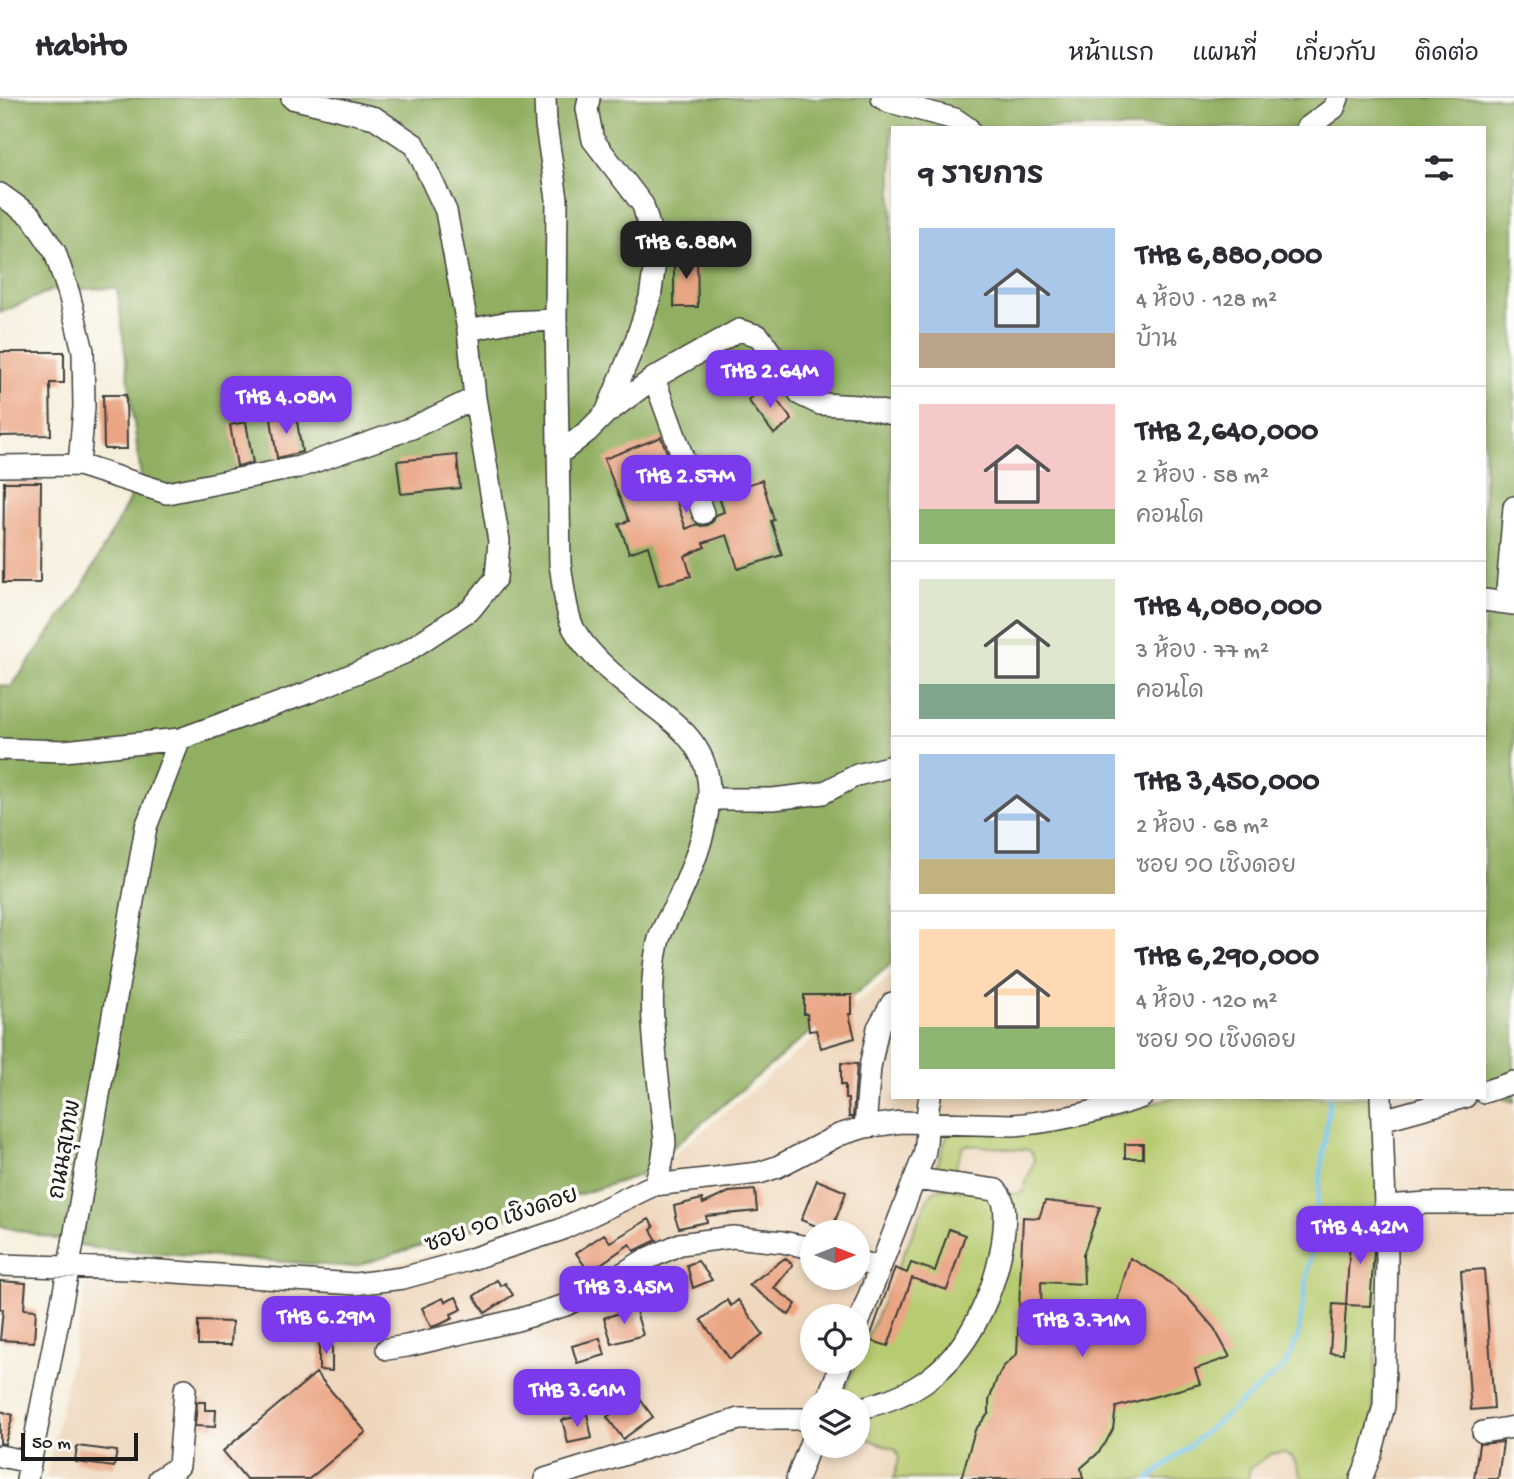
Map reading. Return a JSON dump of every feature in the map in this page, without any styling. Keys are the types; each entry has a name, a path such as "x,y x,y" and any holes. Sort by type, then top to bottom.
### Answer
{"street":[{"path":"0,749 64,751 180,739 310,692 404,653 471,609 496,578 499,541 475,398 468,330 446,211 415,145 375,118 292,98"},
{"path":"545,98 546,125 557,199 560,564 567,604 574,630 593,653 688,737 701,754 708,774 709,799 702,840 692,869 658,940 653,975 652,1003 665,1143 662,1163 654,1185"},
{"path":"589,98 587,109 593,141 643,205 651,233 654,270 650,298 636,340 606,413"},
{"path":"882,98 955,119 965,126"},
{"path":"1310,126 1334,108 1338,98"},
{"path":"0,194 32,217 55,251 69,295 83,351 84,407 79,464"},
{"path":"468,330 509,322 556,320"},
{"path":"559,454 606,413 654,378 739,330 759,336 801,395 820,404 859,406 891,414"},
{"path":"654,378 703,513"},
{"path":"0,466 79,464 167,493 299,467 412,428 475,398"},
{"path":"1486,600 1510,603 1514,507"},
{"name":"ถนนสุเทพ","path":"28,1470 69,1266 146,827 180,739"},
{"path":"709,799 773,799 823,793 857,775 891,766"},
{"path":"865,1127 870,1067 878,1028 891,1005"},
{"path":"1486,1091 1514,1082"},
{"path":"866,1304 926,1148 930,1099"},
{"name":"ซอย ๑๐ เชิงดอย","path":"0,1265 69,1266 355,1284 402,1278 560,1230 654,1185 759,1173 786,1163 839,1135 865,1127 901,1122 1031,1124 1130,1099"},
{"path":"1361,1479 1384,1406 1387,1258 1381,1099"},
{"path":"1382,1120 1458,1099"},
{"path":"870,1405 910,1390 932,1376 956,1352 987,1300 1002,1252 1006,1210 996,1189 916,1179"},
{"path":"1386,1206 1514,1203"},
{"path":"387,1349 517,1320 566,1305 642,1261 680,1244 733,1237 800,1246"},
{"path":"870,1265 880,1268"},
{"path":"159,1479 179,1466 186,1389"},
{"path":"545,1479 739,1419 800,1419"},
{"path":"1483,1432 1514,1427"},
{"path":"0,1456 28,1470"},
{"path":"797,1479 805,1458"}],"shaded area":[{"path":"1514,831 1514,1479 46,1479 93,1258 353,1275 506,1236 637,1185 891,975 891,1099 1486,1099"}],"green space":[{"path":"0,98 1514,98 1514,1102 1486,1094 1486,126 891,126 891,964 640,1175 353,1267 94,1248 0,1226 0,685 11,687 83,586 141,478 117,288 52,290 0,313"},
{"path":"1168,1099 1375,1099 1381,1227 1373,1417 1358,1479 1302,1479 1293,1458 1283,1452 1271,1454 1250,1468 1248,1479 893,1479 899,1459 896,1450 870,1440 870,1388 845,1388 851,1374 870,1374 870,1331 928,1198 940,1188 1022,1193 1034,1161 1029,1150 966,1145 953,1173 935,1171 948,1134 1048,1132"}],"building":[{"path":"674,254 697,254 698,307 674,307"},
{"path":"0,352 64,352 64,383 50,383 51,435 0,436"},
{"path":"766,386 792,420 774,434 748,400"},
{"path":"103,395 126,395 127,449 104,449"},
{"path":"296,415 302,452 277,458 271,419"},
{"path":"246,422 253,463 237,466 230,425"},
{"path":"661,437 672,466 665,468 686,529 697,524 708,525 716,515 724,512 718,494 762,480 782,555 738,569 727,535 703,543 705,547 685,556 691,576 659,585 648,546 629,553 619,524 629,521 604,459"},
{"path":"457,455 460,488 401,494 397,461"},
{"path":"4,482 41,482 40,583 3,583"},
{"path":"804,995 852,995 852,1014 849,1014 855,1038 821,1048 816,1030 809,1031 807,1014 804,1014"},
{"path":"841,1063 857,1064 853,1117 849,1117 845,1085 841,1085"},
{"path":"1125,1144 1143,1144 1143,1158 1125,1158"},
{"path":"817,1180 846,1192 836,1220 801,1220"},
{"path":"755,1190 757,1211 706,1216 707,1222 679,1228 674,1206 702,1199 703,1204 729,1192"},
{"path":"1045,1201 1100,1207 1083,1255 1084,1284 1041,1282 1042,1324 1071,1323 1107,1335 1130,1258 1160,1275 1188,1298 1214,1328 1230,1357 1195,1369 1200,1384 1116,1407 1113,1429 1097,1454 1081,1468 1083,1479 961,1479 975,1430 989,1413 989,1401 997,1378 1003,1367 1017,1354 1023,1217 1039,1218"},
{"path":"649,1219 657,1240 634,1251 630,1244 589,1272 576,1253 604,1234 610,1242"},
{"path":"1351,1225 1373,1226 1370,1306 1346,1305"},
{"path":"949,1229 965,1235 947,1290 912,1278 888,1346 870,1340 895,1268 907,1273 911,1263 935,1271"},
{"path":"785,1258 793,1265 774,1288 796,1304 789,1315 749,1285"},
{"path":"698,1261 712,1280 693,1288 687,1265"},
{"path":"1484,1269 1494,1408 1471,1410 1461,1271"},
{"path":"497,1280 501,1286 505,1283 513,1295 485,1313 474,1296"},
{"path":"0,1281 26,1283 24,1309 36,1310 34,1342 0,1340 3,1309 0,1309"},
{"path":"456,1297 462,1309 451,1314 453,1318 431,1327 422,1308 443,1298 445,1302"},
{"path":"727,1300 731,1306 738,1300 763,1334 730,1359 701,1320"},
{"path":"1333,1304 1346,1305 1343,1354 1330,1353"},
{"path":"635,1308 643,1335 612,1344 604,1318"},
{"path":"198,1321 232,1322 231,1345 198,1345"},
{"path":"600,1338 605,1355 577,1363 572,1346"},
{"path":"319,1341 332,1341 332,1371 319,1370"},
{"path":"316,1373 366,1432 309,1479 246,1479 223,1451"},
{"path":"637,1395 653,1417 623,1439 607,1417"},
{"path":"197,1402 205,1402 205,1410 216,1410 215,1427 195,1426"},
{"path":"0,1411 13,1415 5,1444 0,1443"},
{"path":"587,1414 592,1438 568,1443 562,1420"},
{"path":"1503,1442 1498,1479 1474,1479 1479,1444"},
{"path":"77,1446 117,1451 114,1467 75,1462"}],"waterway":[{"path":"1149,1479 1285,1366 1298,1337 1330,1099"}]}
